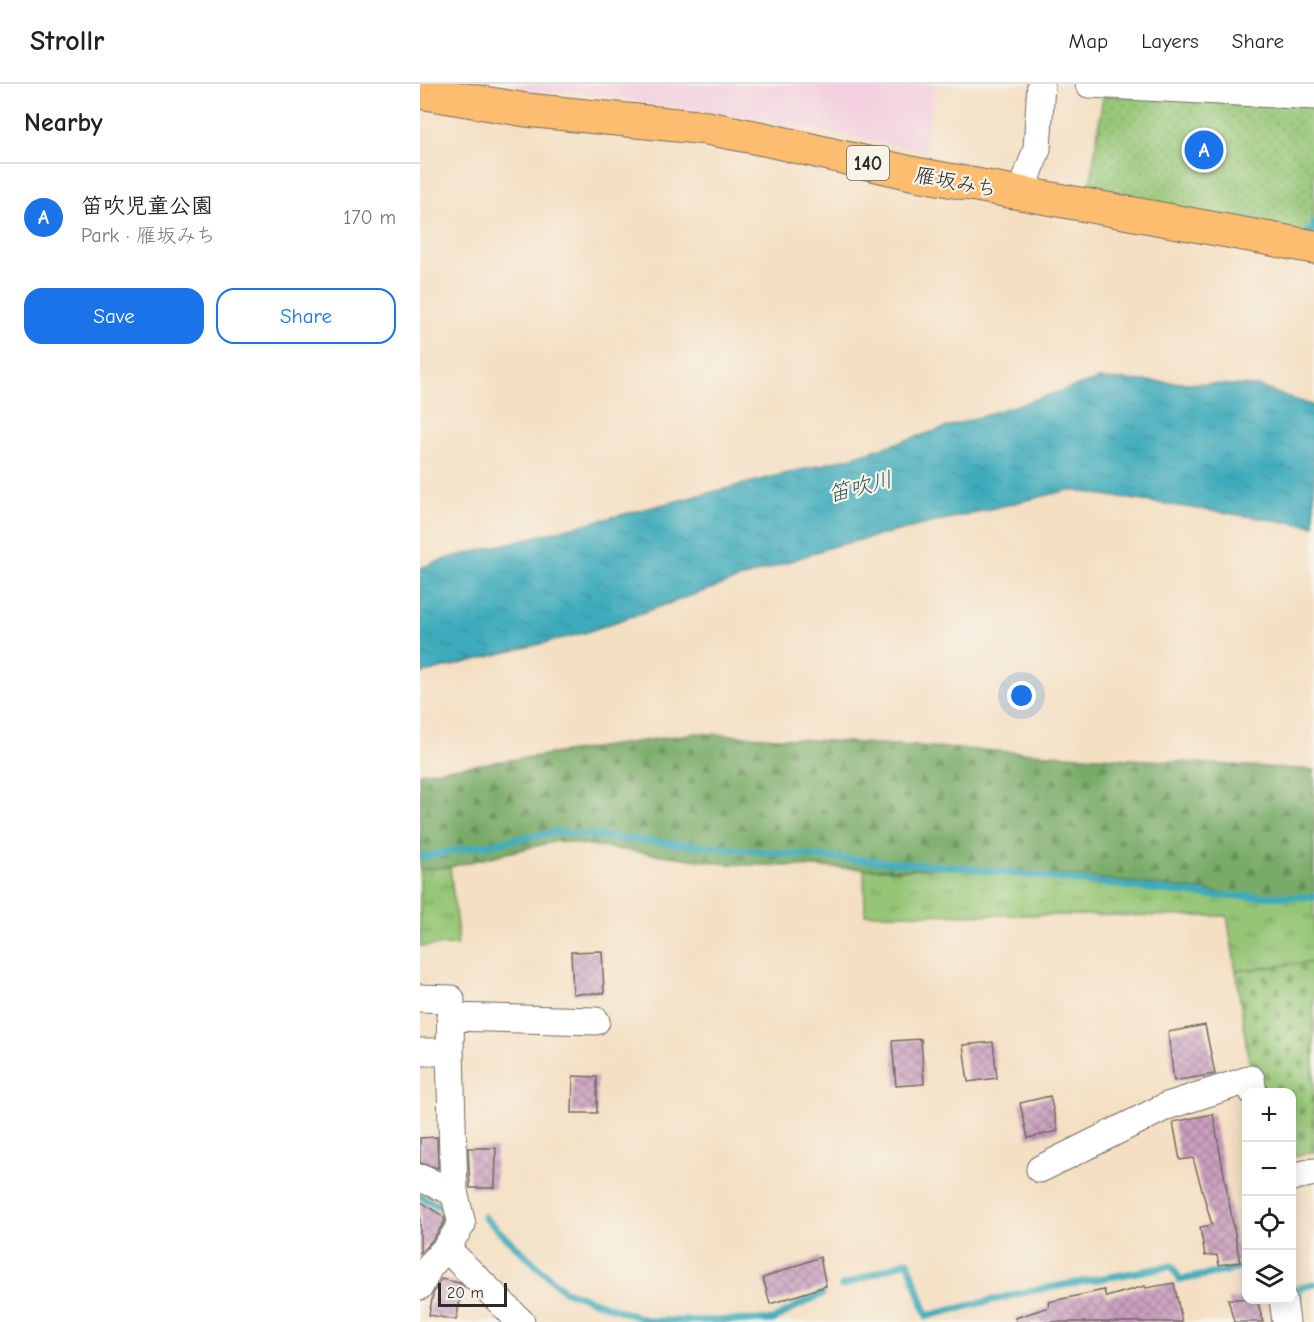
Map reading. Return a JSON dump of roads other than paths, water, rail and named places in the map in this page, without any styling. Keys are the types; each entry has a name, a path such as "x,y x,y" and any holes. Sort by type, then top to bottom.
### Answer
{"highway":[{"name":"雁坂みち","path":"420,92 526,110 707,128 911,173 1314,247"}],"street":[{"path":"1021,194 1037,149 1041,84"},
{"path":"1089,84 1314,96"},
{"path":"420,998 450,999 454,1192 462,1224 429,1266 521,1322"},
{"path":"450,1017 596,1021"},
{"path":"420,1052 450,1052"},
{"path":"1040,1169 1167,1106 1251,1079 1252,1088"},
{"path":"1296,1176 1314,1172"},
{"path":"420,1178 454,1192"},
{"path":"1284,1304 1286,1322"}],"water":[{"name":"笛吹川","path":"1099,379 1257,386 1314,406 1314,526 1069,490 831,547 584,633 420,674 420,568 445,559 856,456"}],"waterway":[{"path":"1306,232 1312,233 1314,223"},
{"path":"420,857 555,832 796,855 956,867 1214,896 1314,897"},
{"path":"420,1196 450,1212"},
{"path":"484,1217 563,1290 649,1321 773,1320 822,1294"},
{"path":"842,1286 908,1261 927,1316 1030,1291 1172,1266 1180,1280 1242,1268"},
{"path":"1299,1322 1298,1288 1314,1284"}],"place":[{"name":"笛吹児童公園","path":"1204,150"}]}
